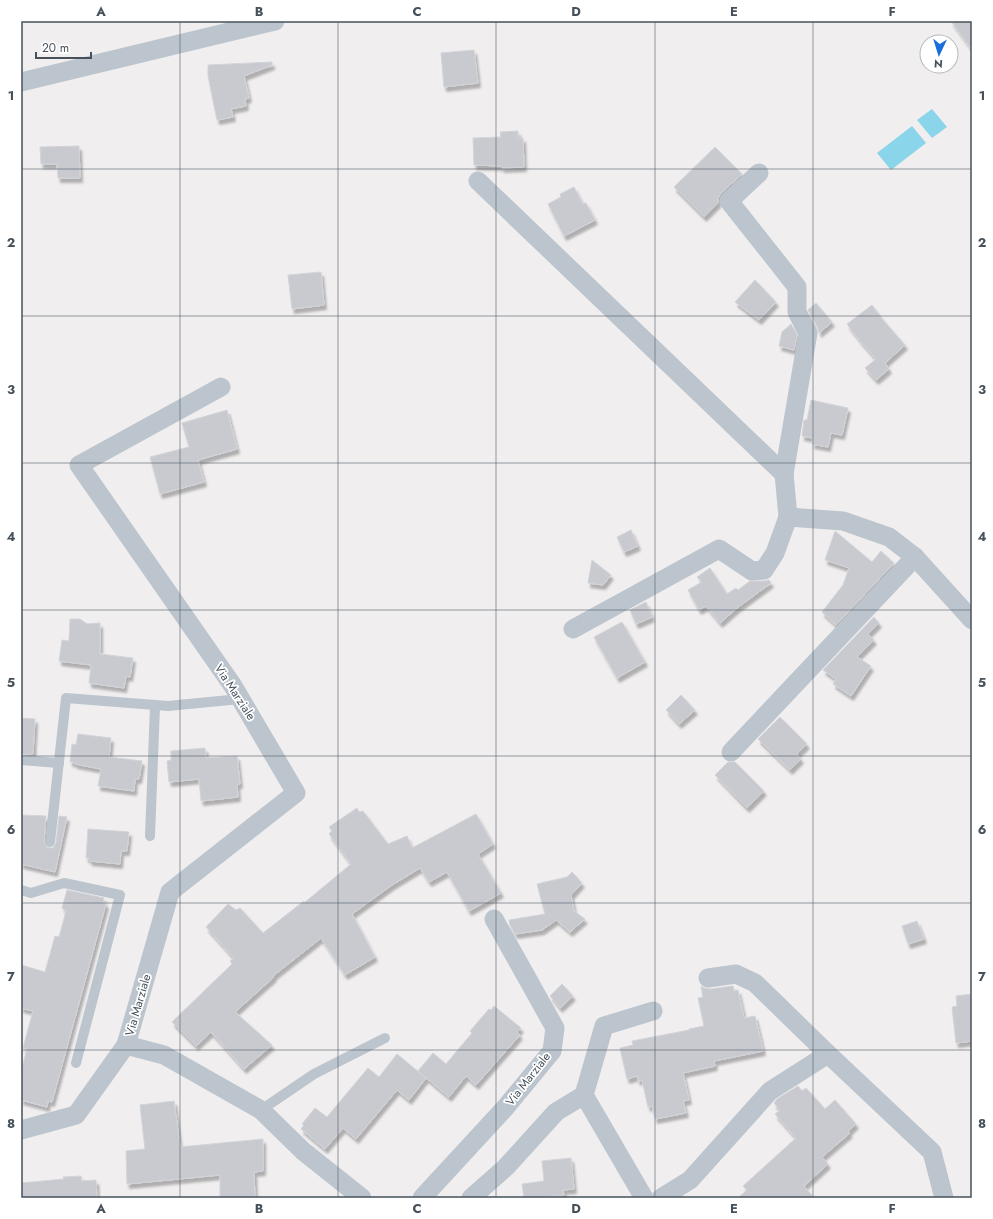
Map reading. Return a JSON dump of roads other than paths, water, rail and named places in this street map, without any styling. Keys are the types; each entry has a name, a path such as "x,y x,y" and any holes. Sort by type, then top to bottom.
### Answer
{"street":[{"path":"21,82 275,21"},
{"path":"573,629 719,549 752,571 764,570 775,553 788,517 784,474 808,333 797,312 797,287 729,201 759,173"},
{"path":"478,181 784,474"},
{"name":"Via Marziale","path":"21,1130 76,1116 126,1045 170,892 296,793 240,699 79,465 221,387"},
{"path":"788,517 844,521 890,537 915,557 972,620"},
{"path":"731,752 915,557"},
{"name":"Via Marziale","path":"422,1198 505,1108 552,1051 554,1028 494,919"},
{"path":"708,978 736,974 755,983 932,1152 944,1198"},
{"path":"471,1198 506,1167 556,1112 584,1095 604,1026 653,1011"},
{"name":"Via Marziale","path":"126,1045 164,1055 261,1110 303,1151 362,1198"},
{"path":"661,1198 690,1180 770,1091 828,1054"},
{"path":"584,1095 644,1198"}],"lane":[{"path":"50,842 66,698 155,706 240,699"},
{"path":"150,836 155,706"},
{"path":"21,760 59,763"},
{"path":"21,890 32,893 64,883 120,895 76,1063"},
{"path":"261,1110 314,1074 385,1038"}],"water":[{"path":"932,109 947,127 932,138 917,120"},
{"path":"912,126 926,143 891,170 877,153"}]}
